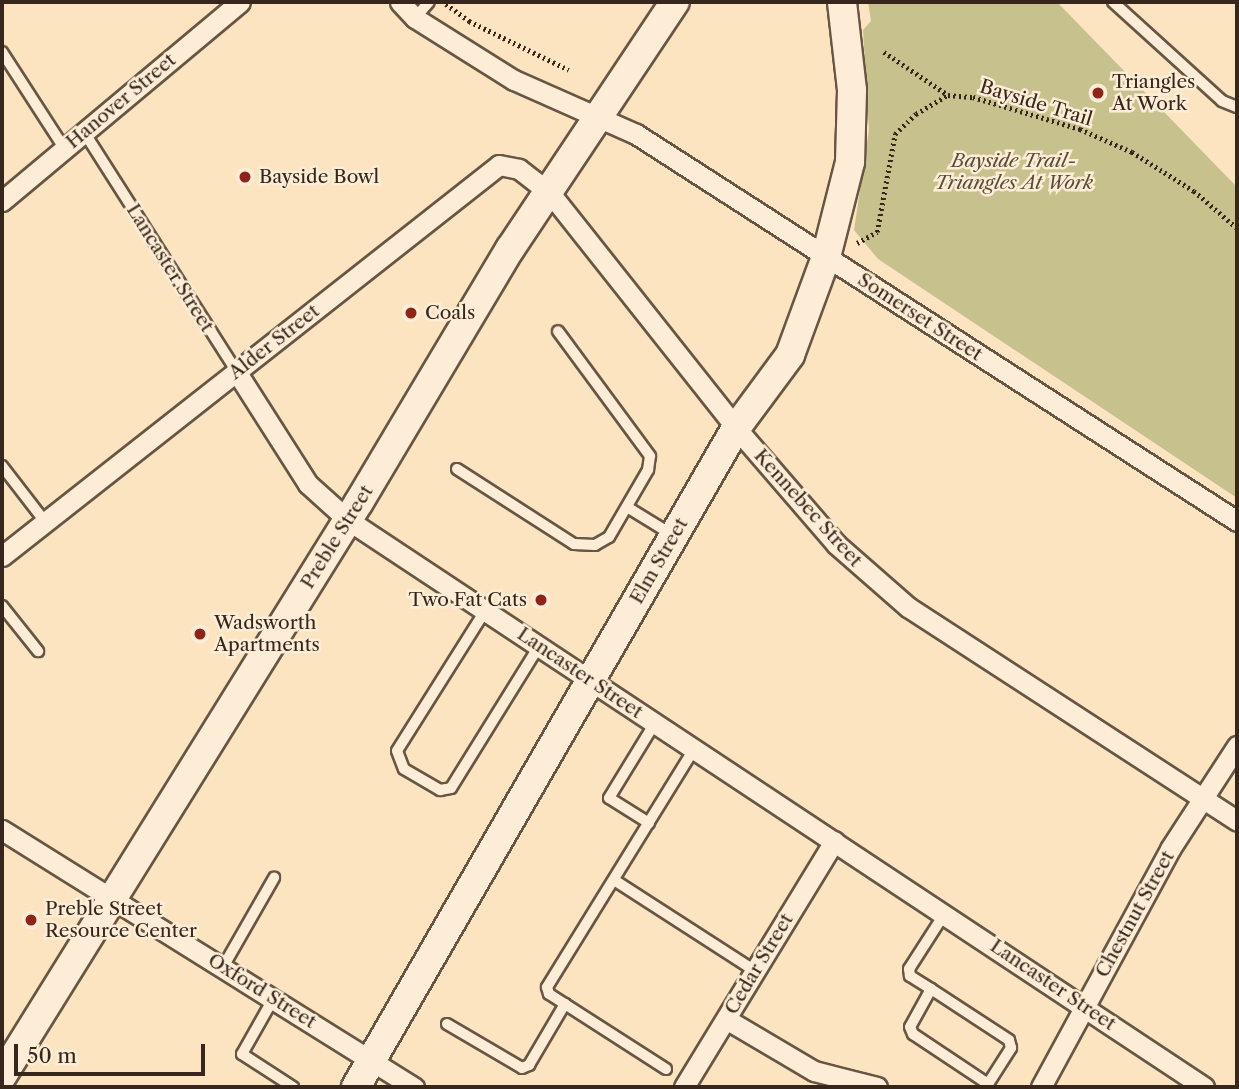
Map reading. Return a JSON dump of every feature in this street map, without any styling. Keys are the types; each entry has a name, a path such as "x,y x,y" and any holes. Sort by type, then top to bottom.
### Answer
{"main road":[{"name":"Preble Street","path":"2,1076 109,898 348,520 510,249 602,116 675,2"},
{"name":"Elm Street","path":"356,1087 736,428 790,355 826,257 844,196 852,138 842,2"}],"street":[{"name":"Hanover Street","path":"2,201 240,2"},
{"path":"400,2 415,18 514,80 602,116"},
{"name":"Somerset Street","path":"602,116 1237,521"},
{"name":"Alder Street","path":"2,556 499,165 519,169 550,193"},
{"name":"Kennebec Street","path":"550,193 736,428 836,544 908,607 1237,821"},
{"name":"Lancaster Street","path":"236,371 308,484 348,520 945,912 1204,1087"},
{"name":"Chestnut Street","path":"1041,1087 1203,800 1237,746"},
{"name":"Oxford Street","path":"2,830 223,967 272,1001 373,1059 414,1087"},
{"name":"Cedar Street","path":"684,1087 834,841"},
{"path":"726,1019 814,1071 877,1087"}],"lane":[{"path":"415,18 429,2"},
{"path":"1113,2 1222,101 1237,107"},
{"path":"2,52 64,148"},
{"name":"Lancaster Street","path":"84,132 236,371"},
{"path":"457,469 574,544 595,545 609,537 648,470 650,456 558,331"},
{"path":"2,466 46,523"},
{"path":"627,507 673,536"},
{"path":"2,606 38,651"},
{"path":"485,611 397,751 404,769 440,790 451,788 539,646"},
{"path":"649,823 609,798 655,723"},
{"path":"666,1069 549,994 547,987 694,749"},
{"path":"223,967 274,878"},
{"path":"614,880 755,971"},
{"path":"931,989 910,1027 913,1034 988,1084 1011,1048 1009,1040 931,989 910,976 909,969 945,912"},
{"path":"272,1001 242,1054 293,1087"},
{"path":"447,1024 522,1068 529,1065 565,1004"}],"path":[{"path":"442,2 469,21 569,70"},
{"path":"884,52 948,95"},
{"name":"Bayside Trail","path":"826,257 877,232 895,134 916,114 948,95 985,101 1108,141 1170,174 1237,228"}],"green space":[{"name":"Bayside Trail- Triangles At Work","path":"868,2 1057,2 1237,187 1237,498 878,259 854,230 869,130 863,30 871,21"}],"place":[{"name":"Triangles At Work","path":"1098,93"},
{"name":"Bayside Bowl","path":"245,177"},
{"name":"Coals","path":"411,313"},
{"name":"Two Fat Cats","path":"541,600"},
{"name":"Wadsworth Apartments","path":"200,634"},
{"name":"Preble Street Resource Center","path":"31,920"}]}
